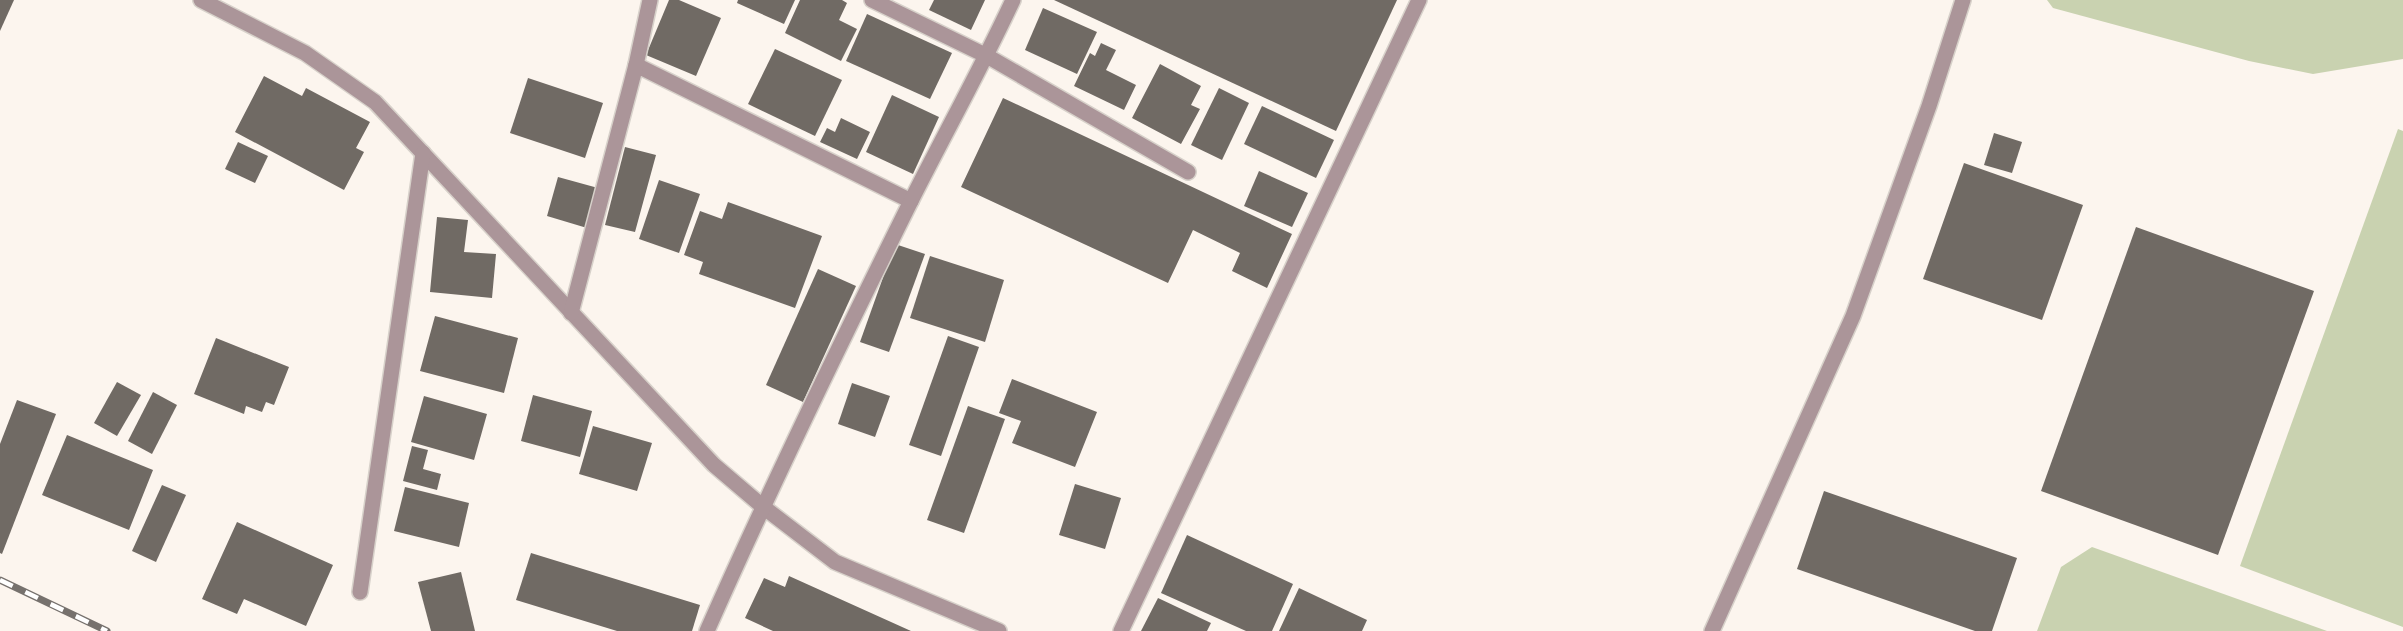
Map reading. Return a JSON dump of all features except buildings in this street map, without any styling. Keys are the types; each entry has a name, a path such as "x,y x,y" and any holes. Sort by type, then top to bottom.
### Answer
{"street":[{"path":"201,0 305,53 375,102 714,465 762,506 835,562 999,631"},
{"path":"571,313 636,65 650,0"},
{"path":"872,0 987,56 1188,172"},
{"path":"707,631 762,506 911,201 987,56 1013,0"},
{"path":"1121,631 1419,0"},
{"path":"1712,631 1853,316 1929,106 1963,0"},
{"path":"636,65 911,201"},
{"path":"360,592 423,153"}],"green space":[{"path":"2047,0 2403,0 2403,59 2313,74 2249,61 2053,8"},
{"path":"2398,129 2403,131 2403,627 2240,566"},
{"path":"2092,547 2327,631 2037,631 2061,567"}],"railway":[{"path":"0,580 107,631"}]}
